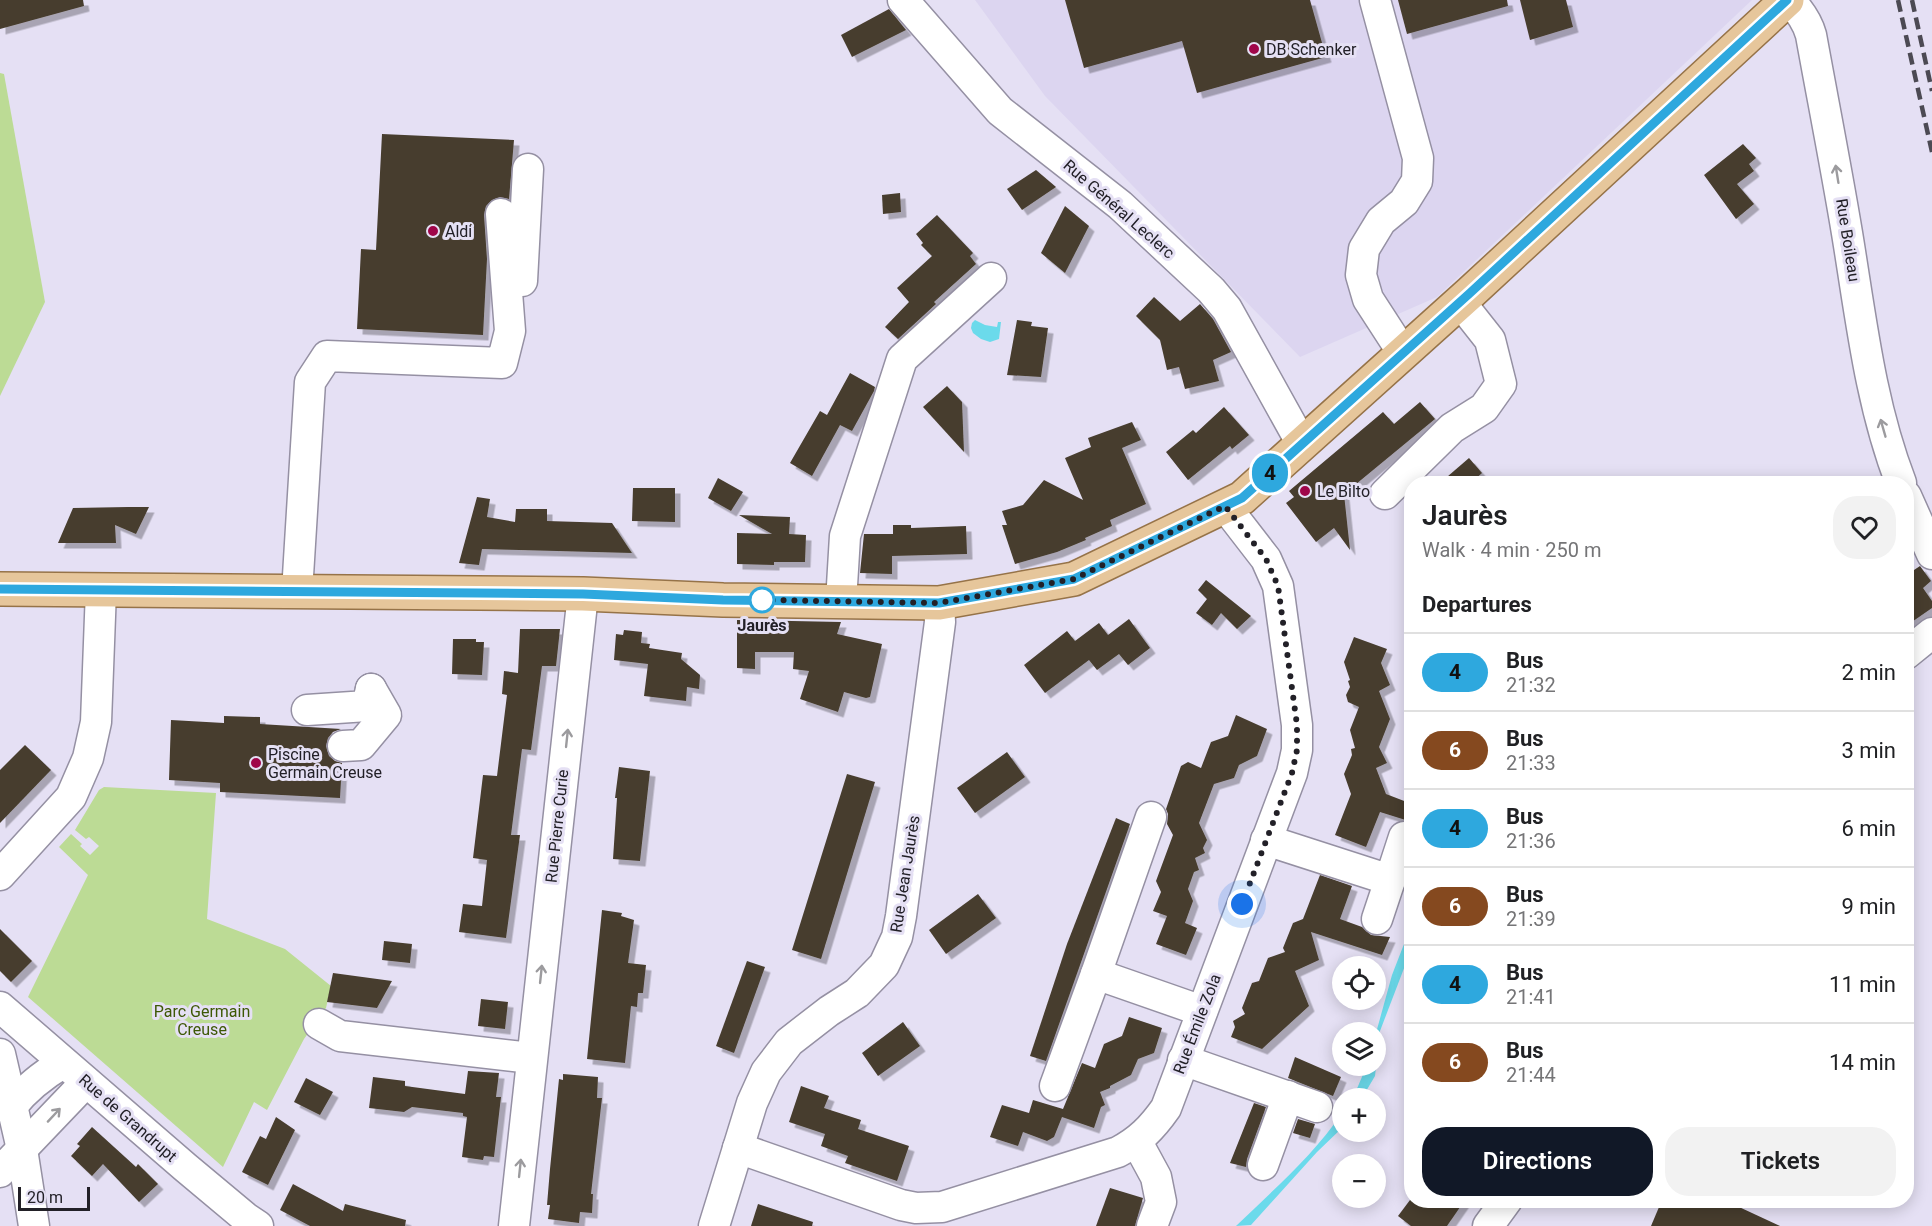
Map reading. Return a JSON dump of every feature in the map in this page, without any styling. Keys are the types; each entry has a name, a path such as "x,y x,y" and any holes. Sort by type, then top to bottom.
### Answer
{"main road":[{"path":"0,589 583,594 939,603 1074,579 1242,498 1460,302 1788,0"}],"street":[{"name":"Rue Général Leclerc","path":"903,0 1000,111 1120,205 1211,290 1227,309 1302,444"},
{"path":"1375,0 1418,158 1418,170 1417,181 1404,202 1381,221 1364,249 1361,275 1368,298 1403,353"},
{"name":"Rue Boileau","path":"1788,0 1803,17 1811,35 1833,148 1875,399 1889,452 1898,476"},
{"path":"297,592 310,382 327,356 502,363 521,297 528,169"},
{"path":"501,214 510,331"},
{"path":"841,602 845,536 902,359 991,278"},
{"path":"1385,494 1452,428 1485,408 1501,384 1490,340 1460,302"},
{"name":"Rue Émile Zola","path":"738,1148 901,1205 916,1208 942,1207 1118,1152 1137,1142 1153,1126 1166,1108 1292,773 1297,750 1297,725 1278,586 1266,559 1225,506"},
{"path":"1914,513 1932,555"},
{"path":"0,875 71,797 88,758 96,722 101,590"},
{"name":"Rue Pierre Curie","path":"514,1226 583,594"},
{"name":"Rue Jean Jaurès","path":"714,1226 752,1103 766,1072 789,1042 857,993 884,965 897,937 940,622 939,603"},
{"path":"1914,648 1932,633"},
{"path":"308,710 367,706 371,689 386,715 361,744 343,746"},
{"path":"1055,1086 1151,817"},
{"path":"1377,919 1404,837"},
{"path":"1266,840 1390,880"},
{"path":"1096,974 1202,1011"},
{"name":"Rue de Grandrupt","path":"0,1007 63,1063 258,1226"},
{"path":"319,1024 340,1036 531,1058"},
{"path":"0,1054 22,1149 34,1226"},
{"path":"1183,1060 1317,1107"},
{"path":"12,1106 24,1091 44,1074 63,1063"},
{"path":"0,1172 86,1082"},
{"path":"1263,1166 1288,1096"},
{"path":"1137,1142 1156,1177 1161,1202 1152,1226"},
{"path":"1488,1226 1501,1208"}],"shaded area":[{"path":"975,0 1752,0 1437,297 1300,357 1045,96"}],"green space":[{"path":"0,73 4,74 45,302 0,396"},
{"name":"Parc Germain Creuse","path":"104,787 216,793 207,919 285,949 331,986 326,1008 304,1039 267,1110 254,1102 223,1167 28,997 88,875 59,847 71,834 90,855 99,846 89,837 86,839 75,830 99,790"}],"water":[{"path":"975,320 997,327 998,322 1001,322 999,339 990,342 973,333 971,328"},
{"path":"1404,944 1404,968 1383,1022 1379,1022 1382,1010 1386,1010 1386,997"},
{"path":"1362,1076 1375,1076 1368,1088 1357,1088"},
{"path":"1331,1129 1332,1138 1251,1225 1236,1226 1278,1186"}],"building":[{"path":"0,0 83,0 84,6 0,29"},
{"name":"DB Schenker","path":"1065,0 1310,0 1326,57 1197,93 1182,41 1084,68"},
{"path":"1398,0 1507,0 1508,6 1407,34"},
{"path":"1520,0 1566,0 1573,27 1530,40"},
{"path":"889,9 906,30 852,57 841,35"},
{"name":"Aldi","path":"382,134 514,140 509,199 500,197 492,200 486,206 484,215 487,259 483,335 357,329 361,249 376,250"},
{"path":"1743,144 1756,158 1749,164 1754,171 1737,184 1754,204 1736,219 1704,175"},
{"path":"1036,170 1056,187 1022,210 1007,189"},
{"path":"900,193 901,212 883,214 882,195"},
{"path":"1065,206 1089,226 1065,273 1041,253"},
{"path":"937,215 973,253 970,256 976,264 898,339 885,327 909,302 897,288 932,256 921,245 923,243 916,234"},
{"path":"1154,297 1180,321 1200,304 1213,319 1231,352 1213,360 1219,381 1185,389 1179,367 1167,370 1160,340 1136,316"},
{"path":"1017,320 1032,322 1031,326 1048,328 1041,377 1007,375"},
{"path":"850,373 875,387 874,391 852,431 840,425 812,476 790,463 820,411 827,415"},
{"path":"947,386 962,402 964,452 923,407"},
{"path":"1420,402 1435,419 1344,494 1350,550 1334,528 1316,542 1286,503 1294,497 1289,491 1383,412 1394,424"},
{"path":"1224,407 1249,435 1232,449 1230,446 1188,480 1166,452 1193,430 1196,433"},
{"path":"1132,422 1141,440 1122,448 1146,504 1110,520 1112,526 1085,538 1086,540 1057,552 1015,564 1002,525 1007,525 1002,511 1023,505 1044,480 1083,500 1065,458 1091,447 1088,438"},
{"path":"1469,458 1482,473 1479,476 1448,476"},
{"path":"718,478 743,492 731,511 708,498"},
{"path":"633,488 675,488 675,522 632,521"},
{"path":"477,497 490,499 487,517 515,522 516,509 547,509 547,521 612,523 632,553 482,549 479,565 459,563"},
{"path":"149,507 136,534 115,525 116,543 58,543 73,508"},
{"path":"739,515 790,517 789,534 806,535 805,562 774,562 774,565 737,564 737,533 772,534"},
{"path":"893,525 911,525 911,528 966,526 967,554 892,556 892,574 860,573 864,534 893,534"},
{"path":"1920,566 1931,581 1923,588 1932,601 1932,608 1914,620 1914,570"},
{"path":"1206,580 1251,616 1237,629 1221,613 1212,625 1196,613 1207,599 1198,590"},
{"path":"1129,619 1150,648 1128,665 1119,654 1097,670 1089,660 1045,693 1024,665 1067,631 1075,641 1099,623 1108,635"},
{"path":"737,620 841,622 837,634 882,644 870,697 844,692 838,712 800,699 809,671 793,669 794,652 755,652 755,669 737,668"},
{"path":"520,629 560,629 556,666 542,666 531,750 522,749 511,835 520,835 506,938 459,932 463,904 482,906 487,860 473,858 483,775 497,776 507,695 502,694 504,671 518,673"},
{"path":"624,630 642,632 641,643 650,644 649,648 682,653 681,659 700,675 699,689 687,687 686,701 644,696 648,664 614,660 616,634 623,635"},
{"path":"1354,637 1387,649 1381,663 1390,685 1379,691 1390,719 1379,747 1387,763 1376,768 1386,794 1404,801 1404,820 1380,812 1366,847 1335,835 1351,794 1344,774 1352,755 1351,749 1355,748 1350,730 1359,707 1348,702 1346,695 1350,687 1348,681 1350,680 1344,662"},
{"path":"453,639 476,639 476,642 484,642 482,675 452,674"},
{"path":"1236,715 1267,729 1257,756 1239,765 1234,778 1214,784 1199,823 1207,840 1203,848 1205,853 1195,858 1199,870 1194,872 1188,889 1193,901 1185,923 1197,928 1186,955 1156,944 1167,916 1153,911 1161,892 1156,881 1173,835 1167,824 1166,809 1181,766 1188,762 1201,768 1211,742 1228,736"},
{"name":"Piscine Germain Creuse","path":"224,716 260,717 260,724 341,729 333,732 326,746 329,756 342,763 340,798 220,792 220,783 169,780 171,720 224,723"},
{"path":"25,745 51,770 0,823 0,770"},
{"path":"1007,752 1025,777 975,813 957,788"},
{"path":"619,767 650,771 640,861 613,859 617,798 615,798"},
{"path":"847,774 875,782 821,959 792,950"},
{"path":"1116,818 1130,824 1046,1061 1030,1056 1067,944"},
{"path":"1320,875 1352,886 1340,919 1362,927 1371,935 1390,937 1382,955 1311,932 1319,960 1295,971 1309,1006 1262,1049 1231,1037 1235,1027 1233,1021 1245,1014 1242,1008 1252,983 1259,981 1268,958 1285,952 1283,948 1293,923 1303,919"},
{"path":"978,894 996,918 946,954 929,930"},
{"path":"602,910 622,913 621,916 634,920 628,963 646,965 643,993 638,993 637,1007 631,1006 625,1063 587,1059"},
{"path":"0,929 32,961 11,982 0,971"},
{"path":"384,941 412,944 410,963 382,960"},
{"path":"747,961 765,967 734,1053 716,1046"},
{"path":"333,973 392,981 377,1008 327,1002"},
{"path":"481,999 508,1002 505,1029 478,1026"},
{"path":"1129,1017 1162,1028 1154,1053 1138,1059 1131,1075 1100,1092 1105,1105 1101,1107 1094,1128 1062,1117 1054,1137 1047,1141 1023,1132 1018,1146 990,1137 1002,1105 1029,1113 1033,1100 1063,1109 1082,1063 1095,1068 1104,1044 1122,1036"},
{"path":"903,1022 920,1046 878,1076 862,1053"},
{"path":"1295,1057 1332,1073 1332,1076 1341,1077 1336,1088 1332,1088 1332,1096 1288,1078"},
{"path":"468,1071 499,1073 496,1097 501,1097 494,1157 484,1156 483,1160 462,1157 467,1117 463,1116 463,1113 412,1107 404,1112 369,1108 373,1077 405,1081 405,1086 465,1094"},
{"path":"563,1074 598,1077 597,1098 602,1098 591,1194 593,1194 592,1213 580,1212 579,1223 548,1219 550,1205 547,1205 559,1079 563,1080"},
{"path":"306,1078 333,1092 320,1115 294,1102"},
{"path":"801,1086 829,1096 824,1108 861,1120 858,1129 909,1146 897,1181 845,1163 848,1156 821,1146 825,1134 789,1122"},
{"path":"1254,1103 1266,1107 1246,1167 1230,1163"},
{"path":"276,1117 295,1130 268,1185 242,1172 260,1136 266,1139"},
{"path":"1298,1119 1315,1124 1310,1138 1293,1133"},
{"path":"92,1127 136,1167 138,1164 158,1184 139,1202 103,1164 92,1176 71,1156 80,1146 77,1144"},
{"path":"293,1184 343,1211 345,1204 406,1220 405,1226 310,1226 280,1210"},
{"path":"1110,1188 1143,1198 1135,1226 1096,1226"},
{"path":"758,1204 813,1222 812,1226 751,1226"},
{"path":"1404,1208 1459,1208 1447,1226 1411,1226 1398,1216"},
{"path":"1659,1208 1741,1208 1780,1226 1651,1226"}],"railway":[{"path":"1898,0 1932,152"},
{"path":"1912,0 1932,91"}],"bus line":[{"name":"4","path":"0,589 583,594 723,600 939,603 1074,579 1242,498 1470,293 1787,0"}],"place":[{"name":"DB Schenker","path":"1254,49"},
{"name":"Aldi","path":"433,231"},
{"name":"Le Bilto","path":"1305,491"},
{"name":"Jaurès","path":"762,600"},
{"name":"Piscine Germain Creuse","path":"256,763"}],"route":[{"path":"762,600 939,603 1074,579 1225,506 1266,559 1278,586 1297,725 1297,750 1292,773 1242,904"}]}
